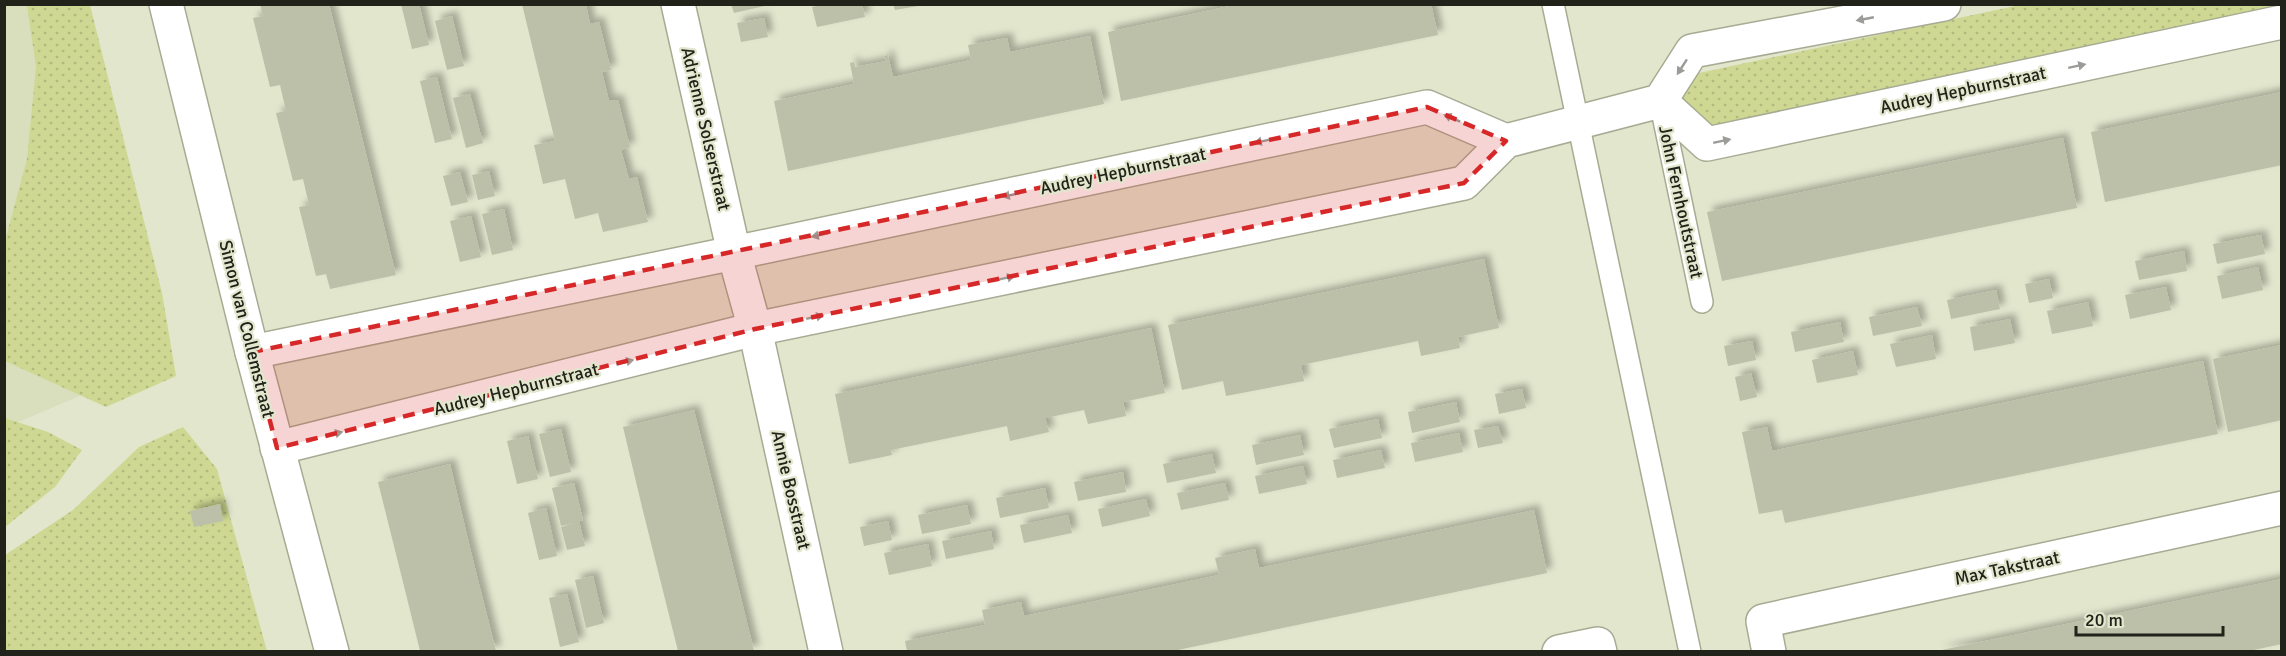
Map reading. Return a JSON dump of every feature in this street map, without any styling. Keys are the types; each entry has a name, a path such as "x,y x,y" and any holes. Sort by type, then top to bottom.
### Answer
{"street":[{"name":"Simon van Collemstraat","path":"166,4 252,352 332,651"},
{"name":"Adrienne Solserstraat","path":"678,4 734,253"},
{"path":"1506,141 1660,101 1692,51 1944,4"},
{"name":"Audrey Hepburnstraat","path":"1660,101 1707,144 2282,22"},
{"name":"Audrey Hepburnstraat","path":"252,352 1427,107 1506,141 1464,183 755,330 277,448"},
{"path":"734,253 755,330"},
{"name":"Annie Bosstraat","path":"755,330 826,651"},
{"name":"Max Takstraat","path":"1769,651 1763,621 2282,508"},
{"path":"1559,651 1598,644 1600,651"}],"lane":[{"path":"1553,4 1690,651"},
{"name":"John Fernhoutstraat","path":"1660,101 1701,302"}],"highlighted area":[{"path":"1427,107 1506,141 1464,183 755,329 277,448 252,352"}],"shaded area":[{"path":"4,5 75,5 157,363 16,423 4,417"}],"green space":[{"path":"27,5 90,5 162,293 176,376 106,407 5,361 5,241 27,159 36,67"},
{"path":"2020,5 2281,5 2281,7 1712,128 1691,122 1680,95 1692,75 1699,73"},
{"path":"5,418 48,432 82,450 55,487 5,527"},
{"path":"183,427 217,469 267,651 5,652 5,555 73,510 139,447"}],"building":[{"path":"260,4 329,4 396,275 330,289 326,274 316,276 299,207 309,205 303,179 293,181 276,113 286,111 280,85 270,87 253,18 263,16"},
{"path":"401,4 419,4 429,45 412,49"},
{"path":"522,4 586,4 590,24 599,22 611,70 602,72 609,101 618,100 630,147 621,150 629,179 637,177 648,222 603,232 598,213 575,219 565,179 543,184 534,145 555,141"},
{"path":"731,4 769,4 769,5 734,13"},
{"path":"825,4 862,4 865,17 817,27 812,7"},
{"path":"893,4 918,4 918,6 895,10"},
{"path":"1239,4 1431,4 1438,35 1121,101 1108,32"},
{"path":"452,16 464,66 447,70 435,21"},
{"path":"764,18 768,37 741,42 737,23"},
{"path":"1090,36 1104,104 788,171 774,101 854,84 850,63 854,62 855,67 886,61 884,56 888,55 893,77 971,60 968,45 1007,38 1010,52"},
{"path":"437,77 452,139 435,143 420,81"},
{"path":"2282,92 2282,165 2105,202 2091,132"},
{"path":"470,94 483,143 466,148 453,98"},
{"path":"2063,138 2077,208 1722,281 1707,212"},
{"path":"489,171 495,196 478,200 472,175"},
{"path":"460,172 468,202 451,206 443,176"},
{"path":"504,209 513,250 492,255 482,214"},
{"path":"471,216 481,257 460,262 450,221"},
{"path":"2261,235 2265,254 2217,264 2213,244"},
{"path":"2184,251 2187,271 2139,280 2135,261"},
{"path":"1484,259 1499,328 1458,337 1460,348 1421,356 1418,341 1301,365 1304,381 1226,396 1223,381 1182,390 1168,325"},
{"path":"2258,267 2263,290 2222,299 2217,276"},
{"path":"2049,279 2053,298 2029,303 2025,284"},
{"path":"2166,287 2171,310 2130,319 2125,295"},
{"path":"1996,290 2000,309 1951,319 1947,300"},
{"path":"2088,302 2093,326 2052,334 2047,311"},
{"path":"1917,307 1922,326 1873,336 1869,317"},
{"path":"2010,319 2015,343 1974,351 1970,327"},
{"path":"1840,322 1844,342 1795,352 1791,332"},
{"path":"1151,328 1165,393 1123,402 1126,416 1088,424 1084,410 1045,418 1049,432 1010,441 1007,426 891,450 892,455 849,464 835,394"},
{"path":"1932,335 1936,359 1896,367 1890,344"},
{"path":"1752,341 1756,360 1728,366 1724,346"},
{"path":"2282,345 2282,420 2228,432 2213,359"},
{"path":"1853,351 1858,375 1817,383 1812,360"},
{"path":"2203,361 2218,434 1785,523 1782,510 1759,514 1742,432 1767,427 1772,451"},
{"path":"1751,373 1757,397 1740,401 1735,377"},
{"path":"1522,389 1526,408 1499,414 1495,394"},
{"path":"1456,402 1460,422 1412,433 1408,412"},
{"path":"694,410 754,651 678,651 642,507 623,427"},
{"path":"1378,419 1382,438 1334,448 1329,429"},
{"path":"1498,426 1503,443 1478,448 1474,430"},
{"path":"561,429 571,472 550,477 539,434"},
{"path":"1459,433 1463,452 1415,462 1411,443"},
{"path":"1300,435 1304,455 1256,465 1252,445"},
{"path":"528,436 538,479 517,484 507,441"},
{"path":"1381,450 1385,468 1337,478 1333,460"},
{"path":"1212,454 1216,473 1167,483 1163,464"},
{"path":"450,464 496,651 420,651 378,482"},
{"path":"1303,466 1307,484 1259,494 1255,476"},
{"path":"1123,472 1126,492 1078,501 1074,482"},
{"path":"574,483 583,520 579,521 585,546 567,550 561,527 575,523 561,526 552,488"},
{"path":"1225,483 1229,500 1181,510 1177,493"},
{"path":"1045,488 1049,508 1000,518 996,498"},
{"path":"1146,499 1150,516 1102,527 1098,509"},
{"path":"220,504 223,521 194,527 190,511"},
{"path":"967,505 971,524 922,534 918,515"},
{"path":"546,508 557,556 539,560 528,513"},
{"path":"1534,510 1547,573 1173,651 907,651 905,641 985,625 982,610 1021,602 1024,616 1219,575 1215,558 1255,549 1259,568"},
{"path":"1068,515 1072,533 1024,543 1020,525"},
{"path":"888,521 892,540 864,546 860,527"},
{"path":"991,531 994,549 946,559 942,541"},
{"path":"928,544 932,566 889,575 884,553"},
{"path":"593,576 604,623 586,628 575,580"},
{"path":"2282,579 2282,644 2249,651 1937,651"},
{"path":"567,594 579,642 560,647 549,598"}]}
